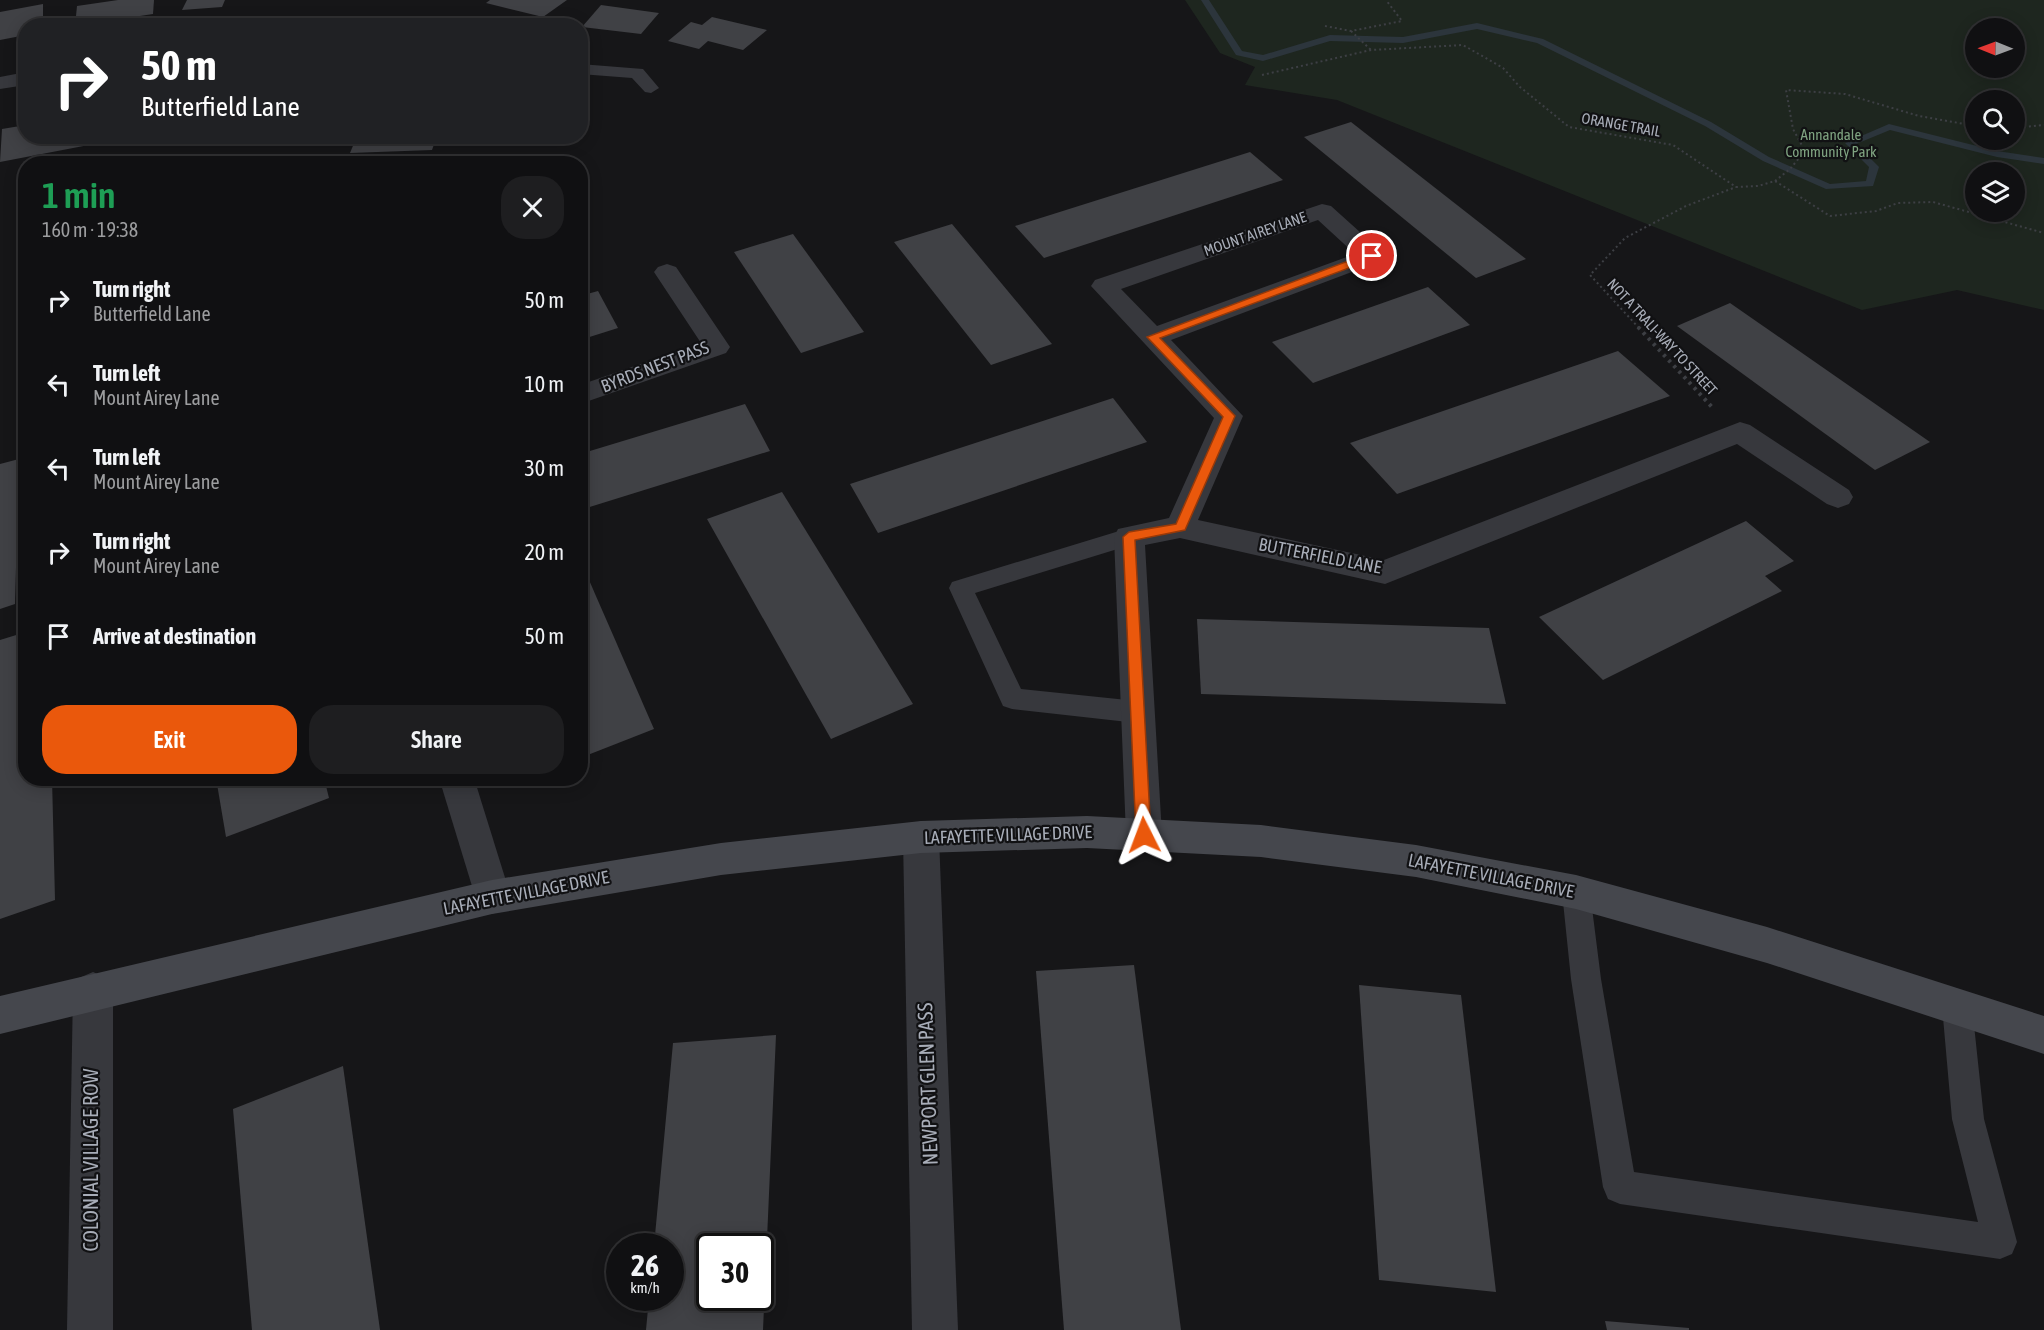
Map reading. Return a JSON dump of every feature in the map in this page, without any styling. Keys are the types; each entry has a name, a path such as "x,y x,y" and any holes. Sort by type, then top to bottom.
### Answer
{"street":[{"path":"0,83 18,80"},
{"name":"MOUNT AIREY LANE","path":"1152,337 1372,256 1322,211 1104,286 1152,337 1229,416 1180,527"},
{"name":"BYRDS NEST PASS","path":"588,392 717,347 667,272"},
{"path":"1740,432 1838,497"},
{"name":"BUTTERFIELD LANE","path":"1129,537 1180,527 1385,572 1740,432"},
{"path":"1129,537 1144,835"},
{"path":"458,786 492,897"},
{"name":"LAFAYETTE VILLAGE DRIVE","path":"0,1015 492,897 721,859 921,837 1088,832 1261,841 1416,861 1576,892 1767,945 2044,1035"},
{"name":"NEWPORT GLEN PASS","path":"921,837 934,1330"},
{"name":"COLONIAL VILLAGE ROW","path":"90,1330 93,991"}],"lane":[{"path":"588,70 637,74 651,88"},
{"path":"1129,537 961,588 1012,699 1137,712"},
{"path":"1576,892 1586,980 1620,1187 2000,1242 1968,1119 1957,1006"}],"path":[{"path":"1325,26 1351,31 1402,21 1386,0"},
{"path":"1351,31 1371,50"},
{"name":"ORANGE TRAIL","path":"1262,75 1371,50 1462,45 1503,68 1520,87 1569,127 1673,145 1736,187"},
{"path":"1736,187 1758,186 1775,181 1790,170 1805,151 1793,129 1786,90 1845,94 1919,116 1965,124"},
{"path":"2034,128 2044,125"},
{"path":"2025,128 2044,130"},
{"path":"1775,181 1830,216 1876,211 1898,203 1933,202 2044,234"},
{"name":"NOT A TRALI-WAY TO STREET","path":"1736,187 1686,206 1625,238 1590,275 1698,393 1740,432"}],"green space":[{"name":"Annandale Community Park","path":"1185,0 2044,0 2044,310 1957,290 1862,310 1337,100 1245,85 1255,67 1220,53"}],"building":[{"path":"118,0 154,0 153,14 127,18 76,18 77,6"},
{"path":"187,0 225,0 222,7 182,10"},
{"path":"490,0 567,0 543,17 486,3"},
{"path":"43,4 43,18 18,18 18,37 0,40 0,12"},
{"path":"601,5 659,13 641,34 588,28 588,20"},
{"path":"712,17 767,30 743,50 708,41 699,49 668,41 691,22 702,25"},
{"path":"1351,122 1526,259 1476,278 1304,137"},
{"path":"18,126 18,144 94,144 31,156 18,156 18,159 0,162 2,129"},
{"path":"354,144 434,144 432,150 350,153"},
{"path":"1250,152 1283,180 1044,258 1015,226"},
{"path":"952,224 1052,344 991,365 894,242"},
{"path":"793,234 864,332 801,353 734,252"},
{"path":"1428,287 1470,325 1313,383 1272,342"},
{"path":"598,291 618,328 588,337 588,294"},
{"path":"1730,303 1930,442 1875,470 1677,326"},
{"path":"1618,351 1670,396 1397,494 1350,443"},
{"path":"1113,398 1147,442 878,533 850,484"},
{"path":"745,404 770,451 588,508 588,452"},
{"path":"18,459 15,604 0,609 0,464"},
{"path":"782,492 913,704 831,739 707,519"},
{"path":"1746,521 1794,561 1765,576 1782,591 1603,680 1539,617"},
{"path":"588,578 654,729 588,755"},
{"path":"1197,619 1489,628 1506,704 1201,694"},
{"path":"18,634 18,786 52,786 55,900 0,919 0,640"},
{"path":"217,786 326,786 329,798 226,837"},
{"path":"1134,965 1181,1330 1064,1330 1036,971"},
{"path":"1359,985 1461,995 1496,1292 1379,1280"},
{"path":"776,1035 767,1233 696,1233 696,1311 764,1311 763,1330 646,1330 648,1311 684,1311 684,1233 655,1233 673,1043"},
{"path":"343,1066 380,1330 252,1330 233,1109"},
{"path":"1605,1321 1689,1328 1689,1330 1607,1330"}],"waterway":[{"path":"1205,0 1239,53 1263,58 1330,38 1403,40 1477,26 1540,41 1708,124 1766,159 1829,187 1870,184 1874,167 1850,143 1889,127 1997,154 2044,161"}],"route":[{"path":"1144,835 1132,635 1129,537 1180,527 1229,416 1152,337 1372,256"}]}
